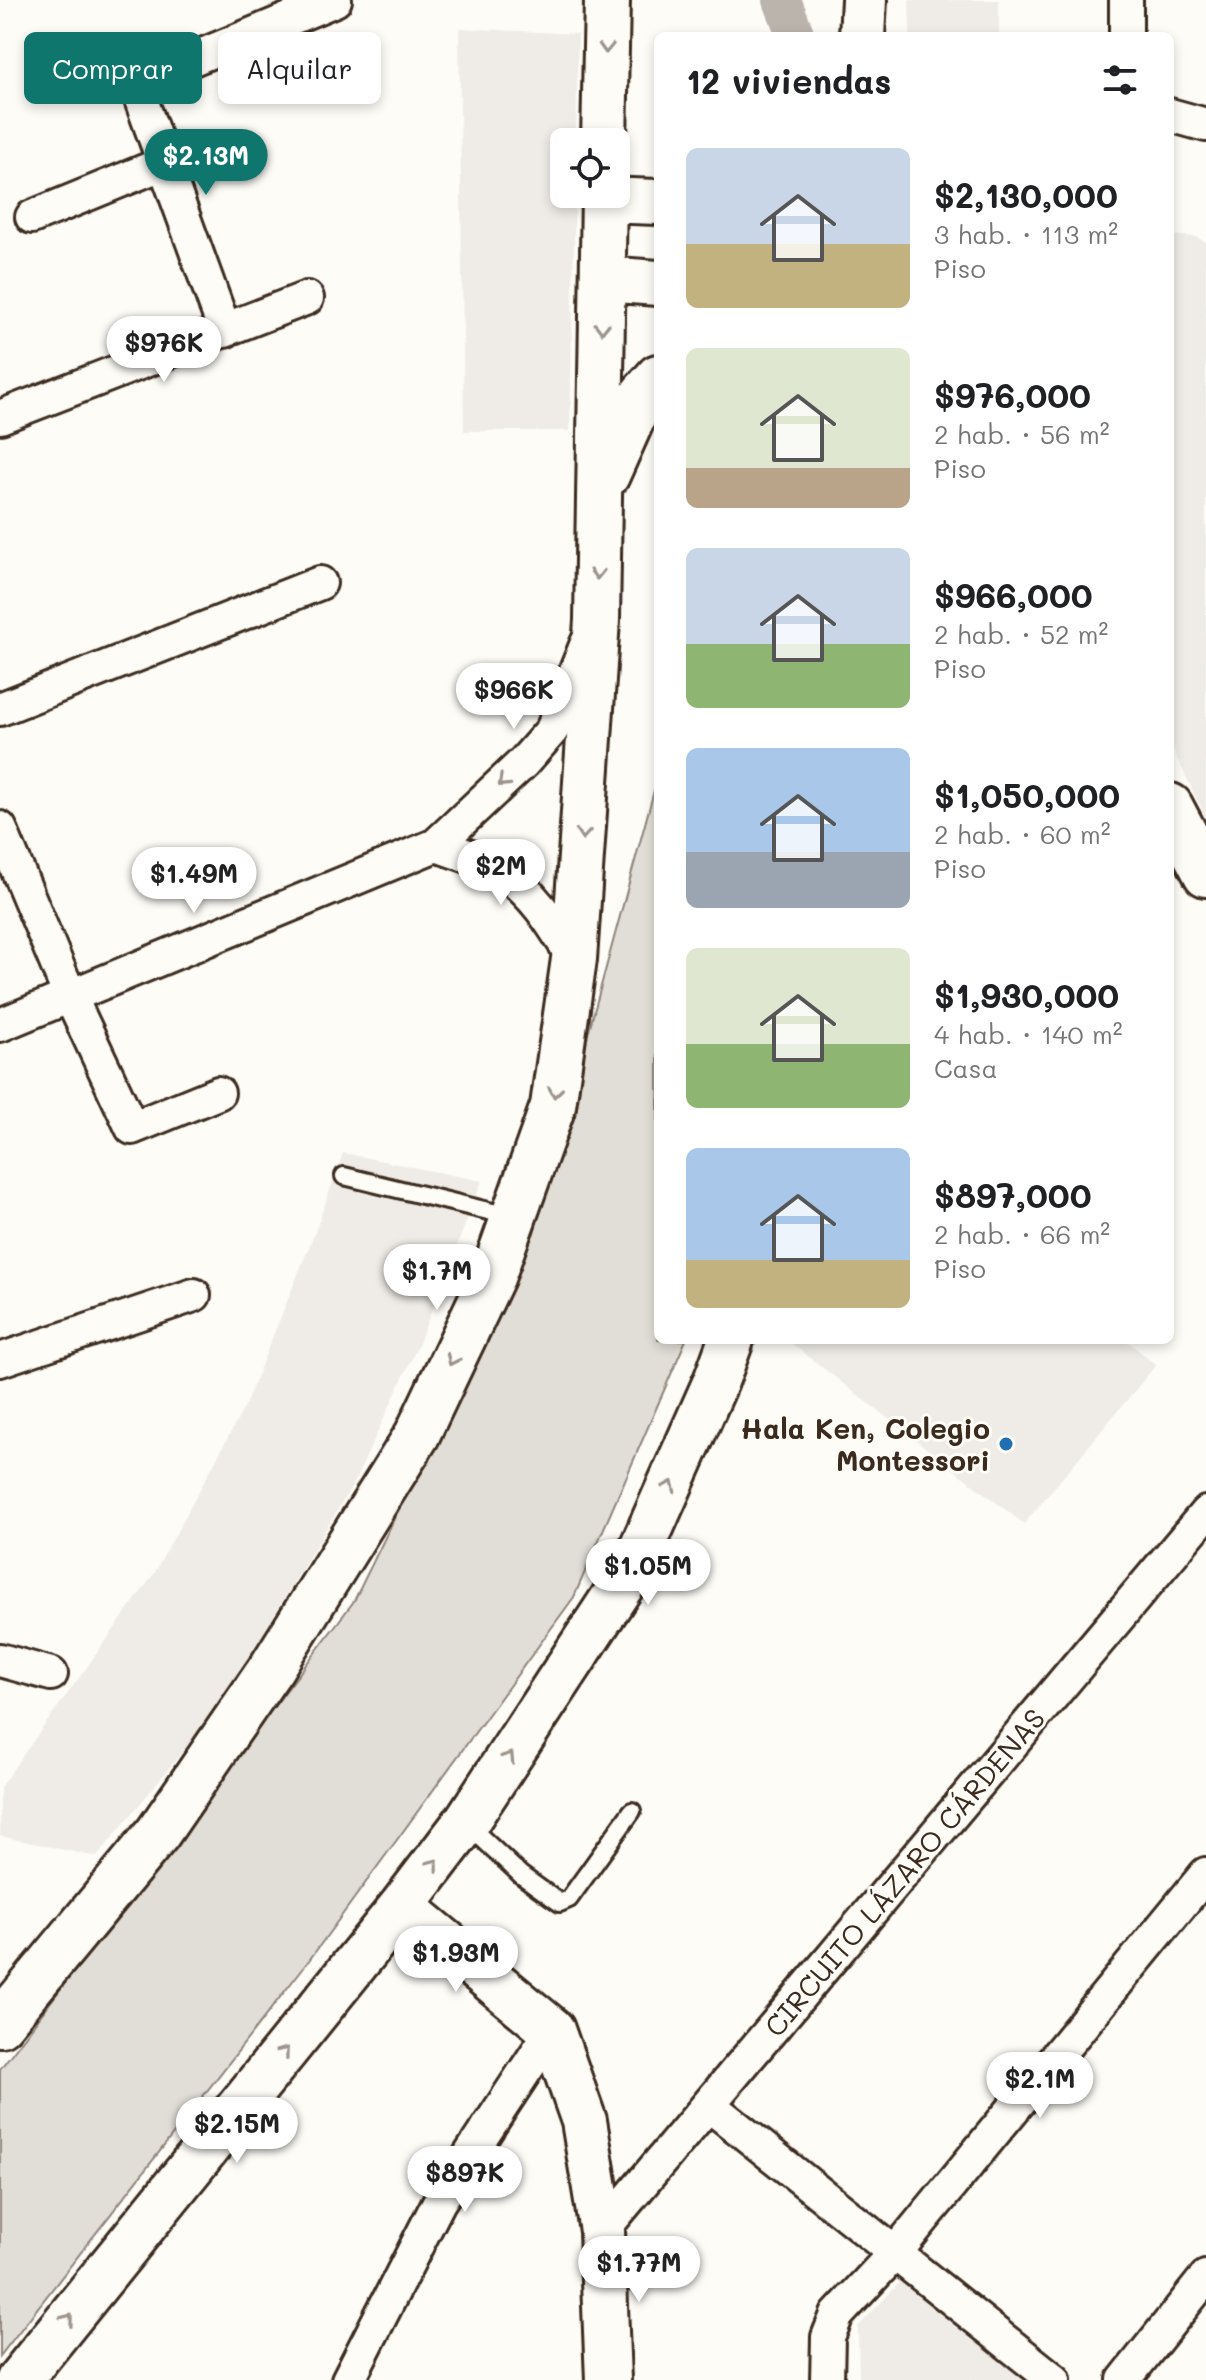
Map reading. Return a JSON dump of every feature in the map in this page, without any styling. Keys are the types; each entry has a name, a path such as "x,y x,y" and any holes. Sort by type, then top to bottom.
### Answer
{"main road":[{"path":"604,128 607,0"},
{"path":"862,32 864,0"},
{"path":"630,199 654,202"},
{"path":"0,2024 158,1833 272,1667 417,1435 493,1275 553,1106 574,959 597,620 604,208"},
{"path":"603,279 654,283"},
{"path":"598,496 643,394 654,382"},
{"path":"1174,814 1206,874"},
{"path":"19,2380 402,1906 466,1822 633,1568 730,1344"},
{"path":"402,1906 552,2030 584,2121 602,2231 608,2380"}],"street":[{"path":"225,331 135,83 335,0"},
{"path":"1126,0 1126,32"},
{"path":"1174,116 1206,125"},
{"path":"32,217 164,163"},
{"path":"0,417 307,298"},
{"path":"0,709 320,583"},
{"path":"0,1025 436,845 524,762 552,730 597,620"},
{"path":"0,828 70,996 132,1128 218,1093"},
{"path":"436,845 493,866 516,882 548,916 574,959"},
{"path":"0,1360 194,1295"},
{"name":"CIRCUITO LÁZARO CÁRDENAS","path":"602,2231 1206,1513"},
{"path":"0,1660 51,1674"},
{"path":"827,2380 828,2337 837,2315 895,2253 1206,1874"},
{"path":"348,2380 439,2202 552,2030"},
{"path":"709,2105 1054,2380"},
{"path":"1124,2380 1206,2277"}],"lane":[{"path":"344,1176 513,1217"},
{"path":"466,1822 521,1875 560,1903 569,1899 632,1811"}],"shaded area":[{"path":"909,0 999,0 999,32 910,32"},
{"path":"459,28 578,34 576,128 550,128 550,208 575,208 570,431 464,431"},
{"path":"1174,235 1196,237 1206,242 1206,818 1174,752"},
{"path":"654,791 654,1344 684,1344 574,1597 310,1959 0,2356 0,2069 354,1601 534,1233"},
{"path":"343,1153 482,1181 419,1343 355,1481 271,1620 238,1683 97,1857 0,1836 0,1787 154,1574 244,1408 317,1227"},
{"name":"Hala Ken, Colegio Montessori","path":"792,1344 1131,1344 1156,1365 1024,1524"},
{"path":"903,2279 1029,2380 859,2380 858,2327"}],"waterway":[{"path":"782,0 794,32"}],"place":[{"name":"Hala Ken, Colegio Montessori","path":"1006,1444"}]}
